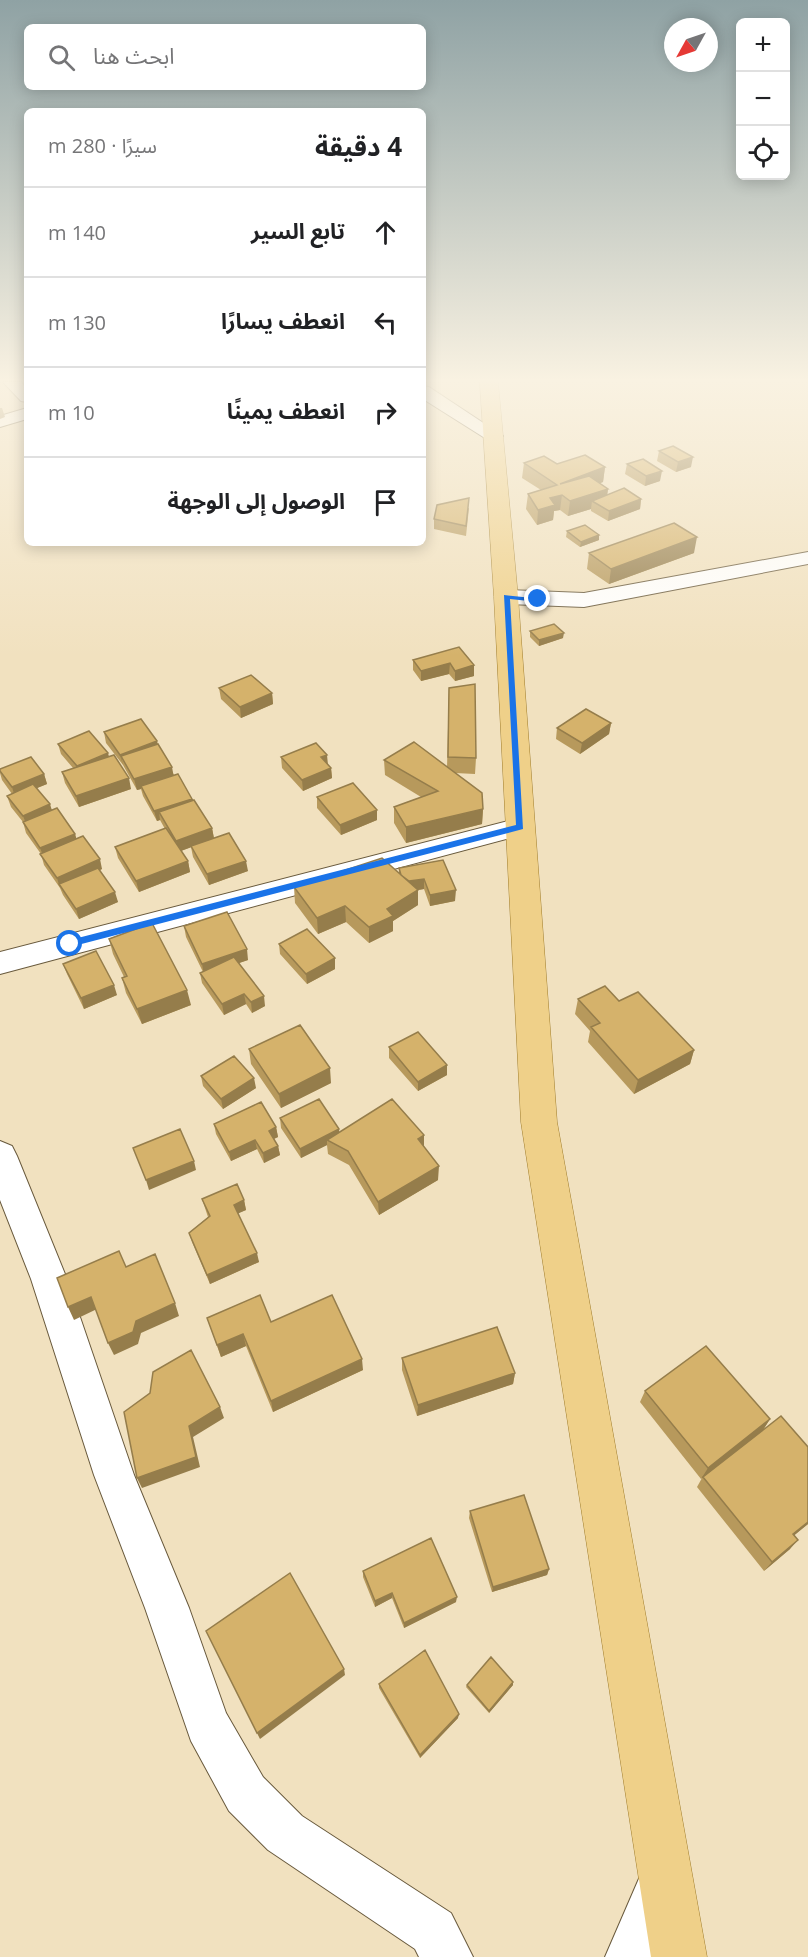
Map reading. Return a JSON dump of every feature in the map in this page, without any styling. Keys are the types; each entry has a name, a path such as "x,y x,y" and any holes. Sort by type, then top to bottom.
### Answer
{"main road":[{"path":"497,473 539,1122 679,1957"}],"street":[{"path":"506,597 584,600 808,558"},
{"path":"0,963 520,827"},
{"path":"0,1156 49,1279 114,1475 167,1608 207,1725 246,1794 285,1833 433,1931 447,1957"},
{"path":"631,1957 666,1878"}],"building":[{"path":"539,473 588,473 560,484 589,476 608,489 570,501 562,495 550,498 555,505 538,510 528,494 557,485"},
{"path":"624,488 641,499 609,511 592,501"},
{"path":"469,498 466,526 434,519 437,505"},
{"path":"674,523 697,537 611,569 589,553"},
{"path":"585,525 599,535 581,542 567,531"},
{"path":"554,624 564,633 539,640 530,631"},
{"path":"459,647 474,665 455,671 450,663 421,671 413,660"},
{"path":"251,675 272,693 240,707 219,688"},
{"path":"475,684 476,758 448,757 449,688"},
{"path":"586,709 611,723 582,743 557,728"},
{"path":"141,719 157,741 120,755 104,732"},
{"path":"89,731 108,753 77,766 58,744"},
{"path":"414,742 482,793 483,809 406,827 394,807 438,791 384,760"},
{"path":"316,743 327,755 321,757 331,768 302,780 281,757"},
{"path":"158,744 172,767 134,779 121,756"},
{"path":"114,755 129,778 76,796 62,772"},
{"path":"31,757 44,774 12,787 0,769"},
{"path":"178,774 192,799 154,811 141,786"},
{"path":"353,783 377,810 340,825 317,797"},
{"path":"33,784 50,804 23,816 7,796"},
{"path":"194,800 212,828 176,841 159,812"},
{"path":"57,808 75,834 40,848 23,822"},
{"path":"166,828 188,861 136,881 115,847"},
{"path":"229,833 246,861 207,874 191,846"},
{"path":"83,836 100,859 57,878 40,854"},
{"path":"382,858 418,890 387,909 393,916 369,927 345,906 317,918 294,887"},
{"path":"443,860 456,890 430,895 424,879 409,881 401,875 399,868"},
{"path":"98,868 115,892 76,909 59,884"},
{"path":"227,912 247,949 202,964 184,926"},
{"path":"152,923 187,990 137,1009 122,978 127,976 109,939"},
{"path":"307,929 335,958 306,974 279,944"},
{"path":"96,951 114,985 81,998 63,964"},
{"path":"234,957 264,996 251,1002 244,994 222,1004 200,973"},
{"path":"605,986 619,1001 638,992 694,1050 638,1080 591,1027 600,1023 578,999"},
{"path":"300,1025 330,1068 279,1094 249,1049"},
{"path":"418,1032 447,1065 418,1082 389,1047"},
{"path":"234,1056 254,1078 221,1099 201,1076"},
{"path":"319,1099 339,1129 300,1149 280,1118"},
{"path":"392,1099 424,1135 418,1139 439,1166 378,1202 348,1151 327,1140"},
{"path":"261,1102 276,1127 269,1131 278,1146 263,1153 255,1140 229,1152 214,1124"},
{"path":"180,1129 194,1161 146,1180 133,1148"},
{"path":"237,1184 244,1200 234,1205 257,1253 207,1275 189,1233 210,1216 202,1199"},
{"path":"119,1251 126,1267 155,1254 175,1303 136,1321 133,1332 108,1343 91,1297 68,1307 57,1278"},
{"path":"260,1295 271,1322 332,1295 362,1359 271,1401 243,1334 217,1345 207,1318"},
{"path":"497,1327 515,1373 418,1405 402,1358"},
{"path":"706,1346 770,1419 708,1468 645,1391"},
{"path":"191,1350 220,1407 189,1426 196,1457 137,1478 124,1412 150,1393 153,1372"},
{"path":"781,1416 808,1447 808,1522 793,1534 798,1540 772,1562 703,1477"},
{"path":"524,1495 549,1569 493,1587 470,1511"},
{"path":"431,1538 457,1597 404,1623 392,1593 375,1601 363,1571"},
{"path":"290,1573 344,1669 257,1733 206,1631"},
{"path":"425,1650 459,1714 420,1755 379,1684"},
{"path":"491,1657 513,1682 489,1711 467,1685"}],"route":[{"path":"70,944 520,827 506,597 538,599"}]}
